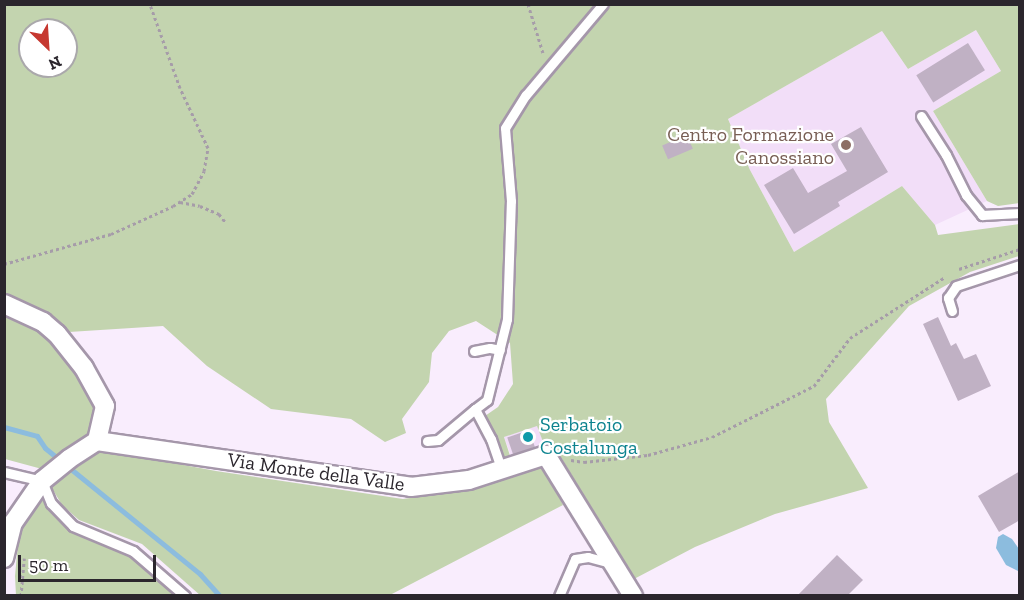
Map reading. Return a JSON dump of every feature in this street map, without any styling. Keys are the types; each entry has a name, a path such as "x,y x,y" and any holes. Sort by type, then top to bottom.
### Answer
{"street":[{"path":"4,304 43,322 57,334 84,368 105,406 97,441 42,481 13,523 4,558"},
{"name":"Via Monte della Valle","path":"97,441 411,487 469,480 544,452"},
{"path":"544,452 633,596"}],"lane":[{"path":"427,441 438,440 487,400 501,350 507,319 510,261 511,201 505,128 526,94 603,4"},
{"path":"921,116 946,155 966,195 982,215 1020,213"},
{"path":"952,311 948,298 956,286 1020,265"},
{"path":"474,351 490,348 501,350"},
{"path":"475,409 491,439 501,468"},
{"path":"4,472 42,481 51,503 73,526 133,551 184,596"},
{"path":"560,596 575,559 588,557 611,563"}],"path":[{"path":"4,264 111,234 180,202 192,194 204,171 208,148 180,88 150,4"},
{"path":"528,4 547,70"},
{"path":"180,202 200,206 219,214 226,223"},
{"path":"958,270 1020,249"},
{"path":"544,452 584,462 648,455 712,437 814,386 850,338 949,275"},
{"path":"21,596 23,575"}],"shaded area":[{"name":"Centro Formazione Canossiano","path":"976,30 1001,71 933,111 987,201 935,225 902,186 794,252 750,170 728,119 882,31 908,69"},
{"path":"537,425 545,447 512,459 504,437"}],"green space":[{"path":"4,5 1019,5 1019,203 998,206 987,201 933,111 1001,71 976,30 908,69 882,31 728,119 750,170 794,252 902,186 935,225 938,235 1019,224 1019,256 970,272 909,306 826,399 829,422 868,488 775,514 695,547 634,579 553,444 545,447 537,426 504,437 511,459 503,462 482,418 498,407 513,384 510,343 476,321 449,331 432,353 429,382 402,419 406,433 385,442 351,419 271,409 207,366 163,326 69,332 58,352 88,390 98,413 88,436 64,449 42,469 5,459"},
{"path":"103,450 216,471 403,499 460,491 516,469 543,462 563,505 390,595 201,596 142,544 79,520 62,505 50,485"},
{"path":"42,489 52,512 70,531 130,556 177,595 16,596 15,576 19,533"}],"water":[{"path":"1003,534 1012,539 1019,549 1018,571 1006,565 996,548 998,537"}],"building":[{"path":"968,43 985,70 933,102 916,75"},
{"path":"861,127 888,172 838,202 840,206 794,234 764,185 793,168 808,193 847,171 831,144"},
{"path":"687,135 693,149 668,159 662,146"},
{"path":"938,317 951,346 956,343 964,359 976,354 991,386 958,401 923,324"},
{"path":"529,430 535,447 513,455 507,437"},
{"path":"1020,471 1020,520 999,532 978,496"},
{"path":"837,555 863,580 847,596 797,596"}],"waterway":[{"path":"4,427 37,436 45,448 200,574 220,596"}],"place":[{"name":"Centro Formazione Canossiano","path":"846,145"},
{"name":"Serbatoio Costalunga","path":"528,437"}]}
